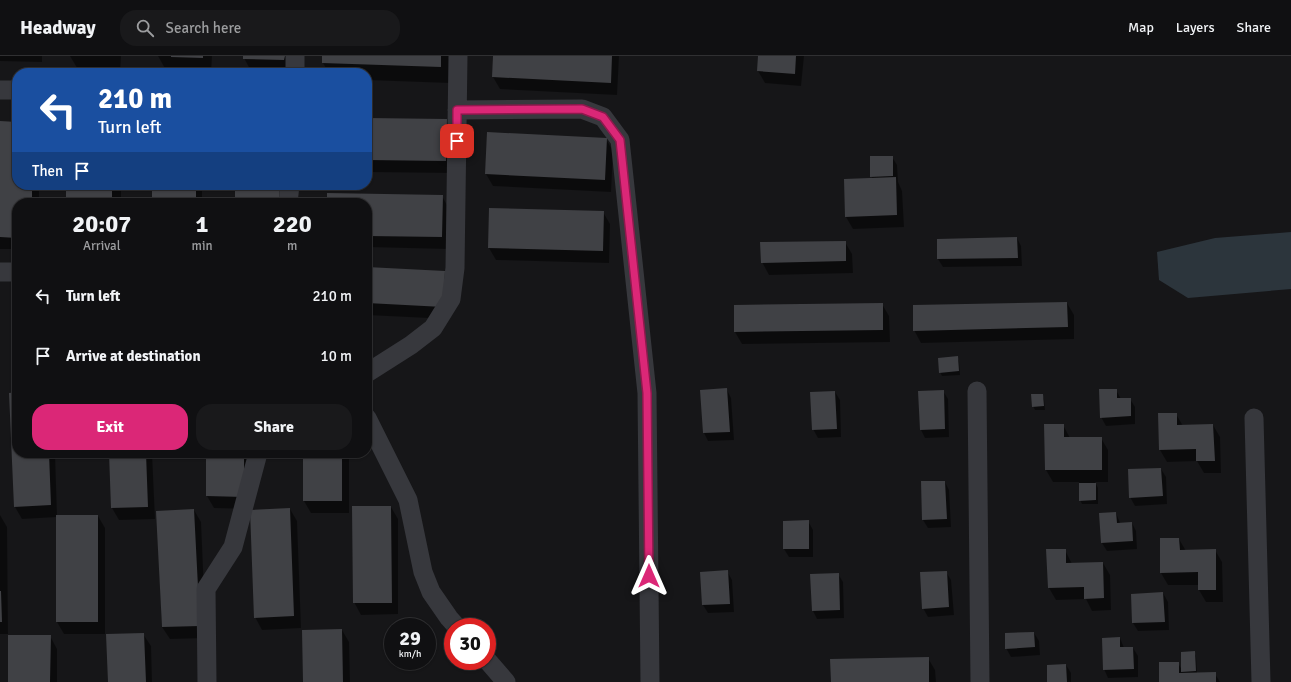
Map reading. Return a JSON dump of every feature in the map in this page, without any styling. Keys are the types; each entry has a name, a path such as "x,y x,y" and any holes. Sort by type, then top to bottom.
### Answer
{"street":[{"path":"295,56 295,68"},
{"path":"372,370 433,328 451,299 455,268 458,56"},
{"path":"0,90 12,90"},
{"path":"457,110 582,109 603,117 620,140 647,393 650,682"},
{"path":"0,272 12,272"},
{"path":"977,391 980,682"},
{"path":"1254,418 1261,682"},
{"path":"372,428 408,500 424,572 431,592 449,618"},
{"path":"208,682 206,589 233,547 257,458"},
{"path":"496,670 506,682"}],"shaded area":[{"path":"1291,232 1291,289 1188,298 1159,280 1157,252 1215,238"}],"building":[{"path":"203,56 203,58 171,57"},
{"path":"243,56 285,56 284,60 243,59"},
{"path":"322,56 441,56 441,67 322,63"},
{"path":"493,56 612,56 611,83 492,77"},
{"path":"758,56 796,56 795,74 757,71"},
{"path":"372,118 447,119 446,161 372,160"},
{"path":"0,121 12,122 12,190 32,190 32,198 12,198 12,238 0,237"},
{"path":"487,132 607,138 605,180 485,174"},
{"path":"870,156 893,156 893,176 870,177"},
{"path":"896,177 897,215 845,217 844,179"},
{"path":"66,190 112,190 112,198 66,198"},
{"path":"152,190 196,190 196,198 152,198"},
{"path":"235,190 280,190 279,198 235,198"},
{"path":"327,193 443,195 442,237 372,236 372,198 327,198"},
{"path":"489,208 604,211 603,251 488,248"},
{"path":"1017,237 1018,258 937,259 937,239"},
{"path":"846,241 846,261 761,263 760,242"},
{"path":"372,267 445,271 443,307 372,303"},
{"path":"1067,302 1068,327 913,331 913,305"},
{"path":"883,303 883,330 734,332 734,305"},
{"path":"958,356 959,371 939,373 938,358"},
{"path":"727,388 730,432 703,433 700,390"},
{"path":"1099,389 1117,389 1117,398 1131,398 1131,416 1100,418"},
{"path":"944,390 945,429 920,430 918,391"},
{"path":"835,391 837,429 812,430 810,392"},
{"path":"9,393 12,393 12,458 49,458 51,505 14,507"},
{"path":"1031,394 1043,394 1044,406 1032,407"},
{"path":"1158,413 1177,413 1177,425 1213,424 1215,461 1196,461 1196,449 1159,450"},
{"path":"1044,424 1064,424 1064,437 1102,437 1102,470 1045,470"},
{"path":"109,458 146,458 148,507 111,508"},
{"path":"206,458 244,458 244,497 206,496"},
{"path":"303,458 342,458 342,501 303,501"},
{"path":"1161,468 1163,496 1129,498 1128,469"},
{"path":"921,481 945,481 947,519 922,520"},
{"path":"1079,483 1096,483 1096,500 1079,501"},
{"path":"352,506 391,506 392,603 353,603"},
{"path":"290,508 294,616 254,618 250,510"},
{"path":"194,509 200,626 162,627 156,511"},
{"path":"1116,512 1117,523 1132,522 1133,541 1101,543 1099,513"},
{"path":"56,515 98,515 98,622 56,622"},
{"path":"809,520 809,549 783,549 783,521"},
{"path":"1160,538 1179,538 1180,550 1216,549 1216,590 1198,590 1198,572 1160,573"},
{"path":"1046,549 1066,549 1066,563 1103,562 1104,598 1084,599 1084,587 1048,588"},
{"path":"728,570 730,604 702,605 700,572"},
{"path":"947,571 949,607 922,609 920,572"},
{"path":"839,573 840,610 812,611 810,574"},
{"path":"1,591 2,622 0,622"},
{"path":"1163,592 1165,622 1132,623 1131,594"},
{"path":"342,629 343,682 303,682 302,630"},
{"path":"1034,632 1035,647 1005,649 1005,633"},
{"path":"144,633 146,682 108,682 106,634"},
{"path":"8,635 51,635 50,682 8,682"},
{"path":"1120,637 1120,647 1133,647 1134,669 1103,670 1102,638"},
{"path":"1195,651 1196,671 1181,672 1181,652"},
{"path":"929,657 929,682 831,682 830,659"},
{"path":"1159,662 1179,662 1179,673 1216,672 1216,682 1159,682"},
{"path":"1066,664 1067,682 1047,682 1047,665"}],"route":[{"path":"457,141 457,110 582,109 603,117 620,140 647,393 649,576"}]}
